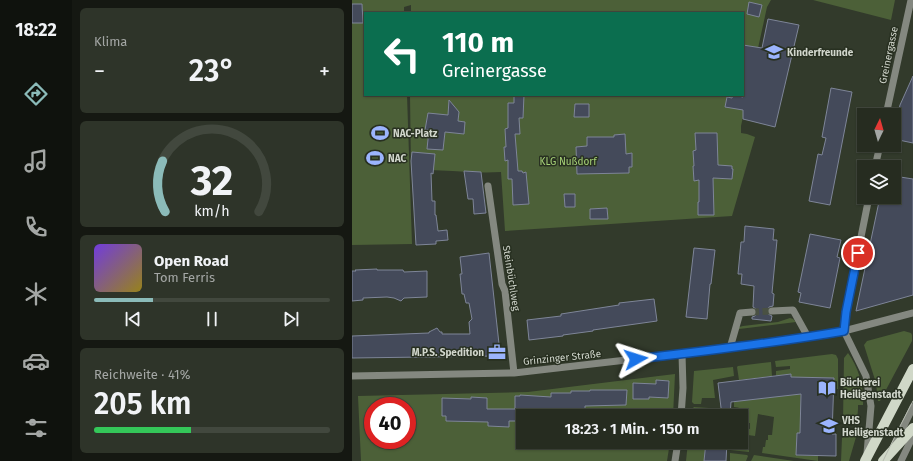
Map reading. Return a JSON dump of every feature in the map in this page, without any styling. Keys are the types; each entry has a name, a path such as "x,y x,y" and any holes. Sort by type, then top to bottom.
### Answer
{"main road":[{"path":"866,460 913,369"},
{"path":"883,461 913,428"}],"street":[{"name":"Greinergasse","path":"888,108 911,0"},
{"name":"Steinbüchlweg","path":"488,186 502,284 505,291 514,373"},
{"path":"866,460 870,430 871,406 866,376 844,331 846,312 868,204"},
{"path":"772,311 793,310 808,337"},
{"path":"730,348 740,313 752,312"},
{"name":"Grinzinger Straße","path":"352,376 514,373 682,354 808,337 844,331 913,313"},
{"path":"682,354 683,388 682,409"},
{"path":"888,457 913,406"},
{"path":"901,461 913,436"},
{"path":"675,461 677,449"}],"green space":[{"name":"KLG Nußdorf","path":"352,0 771,0 767,7 741,126 741,133 755,137 732,216 505,231 501,172 411,170 410,96 744,96 744,12 411,12 411,5 404,7 404,12 364,12 364,96 407,96 412,244 352,245"},
{"path":"813,0 895,0 891,20"},
{"path":"790,318 796,322 739,329 739,327 743,326 778,322"},
{"path":"904,331 911,333 912,341 880,401 878,401 876,383 864,345 867,341"},
{"path":"848,353 858,371 863,391 863,405 858,405 857,422 843,421 844,358"},
{"path":"832,354 836,355 838,359 838,389 833,389 801,378 800,433 797,433 796,455 818,456 818,461 762,453 766,440 768,440 768,435 772,435 774,417 758,414 755,436 748,435 750,423 748,423 748,409 734,407 734,401 790,374 776,376 776,371 790,369 790,366 776,367 775,361"},
{"path":"771,362 772,376 739,380 738,366"},
{"path":"733,367 734,376 713,380 715,398 702,398 701,404 694,404 692,402 694,371"},
{"path":"675,374 673,409 516,409 516,449 669,449 667,461 361,461 358,396 528,392"},
{"path":"694,407 709,408 693,409"},
{"path":"846,434 856,435 856,437 849,461 841,461 842,438"},
{"path":"748,445 749,446 749,452 730,450 748,449"},
{"path":"687,449 705,449 704,461 686,461"},
{"path":"730,453 748,456 746,461 730,461"},
{"path":"754,455 794,461 751,461"}],"building":[{"path":"749,2 762,5 759,17 747,14"},
{"path":"352,4 362,4 363,23 352,23"},
{"path":"768,19 799,25 775,127 743,119 743,110 725,107 727,97 732,98 733,96 744,96 744,45 762,48"},
{"path":"913,76 913,143 901,140 900,105"},
{"path":"831,88 852,92 830,205 809,201 818,154 822,155 826,138 822,137"},
{"path":"514,96 524,96 523,118 519,118 520,134 515,134 518,171 522,171 523,173 526,172 529,204 513,205 512,179 508,179 508,160 505,161 504,147 506,147 505,129 508,128 508,103 514,103"},
{"path":"449,100 459,112 458,121 465,122 464,134 445,132 443,150 427,149 429,130 425,130 428,113 448,115"},
{"path":"575,104 589,104 589,117 574,117"},
{"path":"695,133 717,133 718,165 732,166 733,169 732,179 713,178 714,215 698,215 699,180 694,181 693,166 693,151 696,150"},
{"path":"625,134 626,154 632,153 632,167 629,167 629,173 577,174 576,147 587,146 587,137 614,137 614,135"},
{"path":"412,152 435,154 433,174 431,173 432,201 435,201 435,215 438,231 447,230 448,240 436,241 436,244 416,245 411,161"},
{"path":"464,171 481,172 486,213 474,214 473,199 468,199"},
{"path":"901,177 913,179 913,295 856,311 879,204 901,204"},
{"path":"564,194 575,194 575,207 565,207"},
{"path":"607,208 608,219 590,219 590,209"},
{"path":"745,226 774,229 773,240 777,240 772,293 774,294 773,306 769,307 767,311 768,314 772,316 771,321 752,319 757,312 753,307 754,286 741,284 742,274 738,274 741,242 744,242"},
{"path":"810,234 841,240 837,257 840,258 830,308 799,302 801,293 798,292"},
{"path":"694,248 715,250 707,319 686,317"},
{"path":"489,253 500,353 497,356 352,358 352,336 429,333 437,328 440,332 442,332 442,334 470,334 469,322 472,319 469,303 466,303 464,294 462,294 460,257"},
{"path":"377,269 403,270 404,272 427,271 427,297 404,298 401,301 387,297 363,298 363,300 352,301 352,271"},
{"path":"654,299 657,321 529,340 527,320 561,316 561,314 619,305 619,303"},
{"path":"791,374 791,377 834,378 832,434 836,434 836,456 796,455 797,433 800,433 801,394 731,402 730,409 721,409 718,383"},
{"path":"656,380 669,381 668,398 649,397 649,399 633,399 633,383 656,384"},
{"path":"627,390 626,405 585,406 585,409 516,409 516,421 509,421 509,427 488,426 488,422 446,421 446,416 442,416 442,398 487,398 487,409 515,409 515,396 551,397 551,393"},
{"path":"705,449 727,449 726,461 704,461"}],"tunnel":[{"path":"752,312 772,311"}],"tram line":[{"path":"883,461 913,401"}],"place":[{"name":"Kinderfreunde","path":"774,52"},
{"name":"NAC-Platz","path":"380,133"},
{"name":"NAC","path":"375,158"},
{"name":"M.P.S. Spedition","path":"497,352"},
{"name":"Bücherei Heiligenstadt","path":"827,388"},
{"name":"VHS Heiligenstadt","path":"829,426"}],"route":[{"path":"636,359 730,348 844,331 846,312 858,253"}]}
